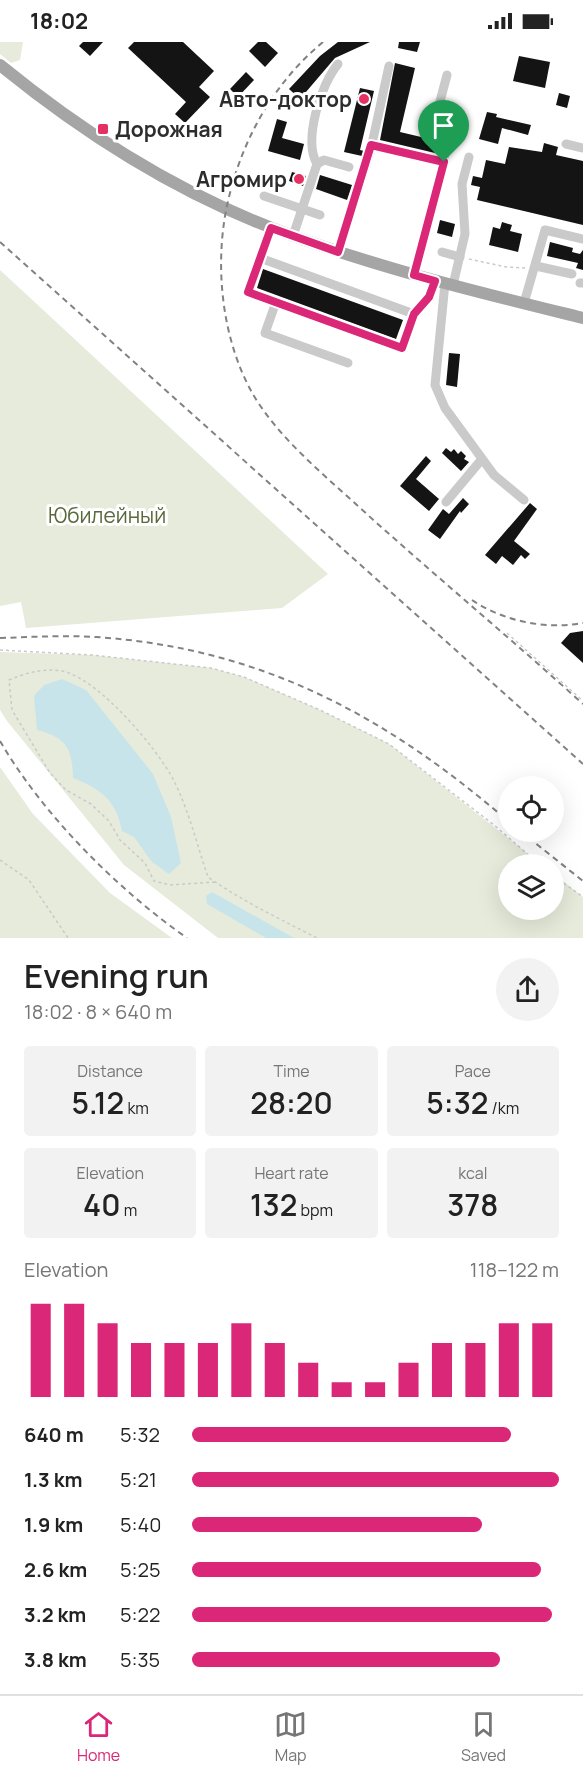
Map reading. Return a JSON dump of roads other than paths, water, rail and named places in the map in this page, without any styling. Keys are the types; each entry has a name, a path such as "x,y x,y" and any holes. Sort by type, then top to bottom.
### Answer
{"main road":[{"path":"0,65 46,101 135,161 271,228 338,252 414,275 583,318"}],"lane":[{"path":"293,236 317,164 310,148 314,122 330,73 338,64"},
{"path":"338,252 371,145 389,66"},
{"path":"414,275 444,162 447,134 439,105 447,75"},
{"path":"566,144 583,148"},
{"path":"371,145 444,162"},
{"path":"271,228 248,292 402,348 414,314 444,283 460,257 465,234 462,184 468,157"},
{"path":"317,164 324,160 349,167"},
{"path":"264,196 320,215"},
{"path":"524,303 545,230 583,239"},
{"path":"442,252 460,257"},
{"path":"260,258 414,314"},
{"path":"536,266 572,274"},
{"path":"444,283 435,385 446,408 494,475 524,500"},
{"path":"276,302 265,333 348,363"},
{"path":"446,502 482,459"}],"water":[{"path":"62,679 86,690 153,774 171,817 181,863 169,874 152,862 134,837 122,831 116,811 106,797 73,778 71,759 66,746 55,737 37,730 34,696 44,685"},
{"path":"212,892 294,938 266,938 207,904 206,896"}],"railway":[{"path":"323,42 291,74 264,110 244,150 230,193 225,218 221,270 227,323 243,373 264,412 302,455 583,704"},
{"path":"0,242 583,764"},
{"path":"472,600 497,613 525,622 554,625 583,623"},
{"path":"0,638 84,636 156,644 213,656 267,672 318,694 368,720 462,783 498,813"},
{"path":"0,741 38,796 83,849 134,897 187,938"},
{"path":"534,842 583,881"}],"place":[{"name":"Авто-доктор","path":"364,99"},
{"name":"Дорожная","path":"103,129"},
{"name":"Агромир","path":"299,179"}],"park label":[{"name":"Юбилейный","path":"107,515"}]}
